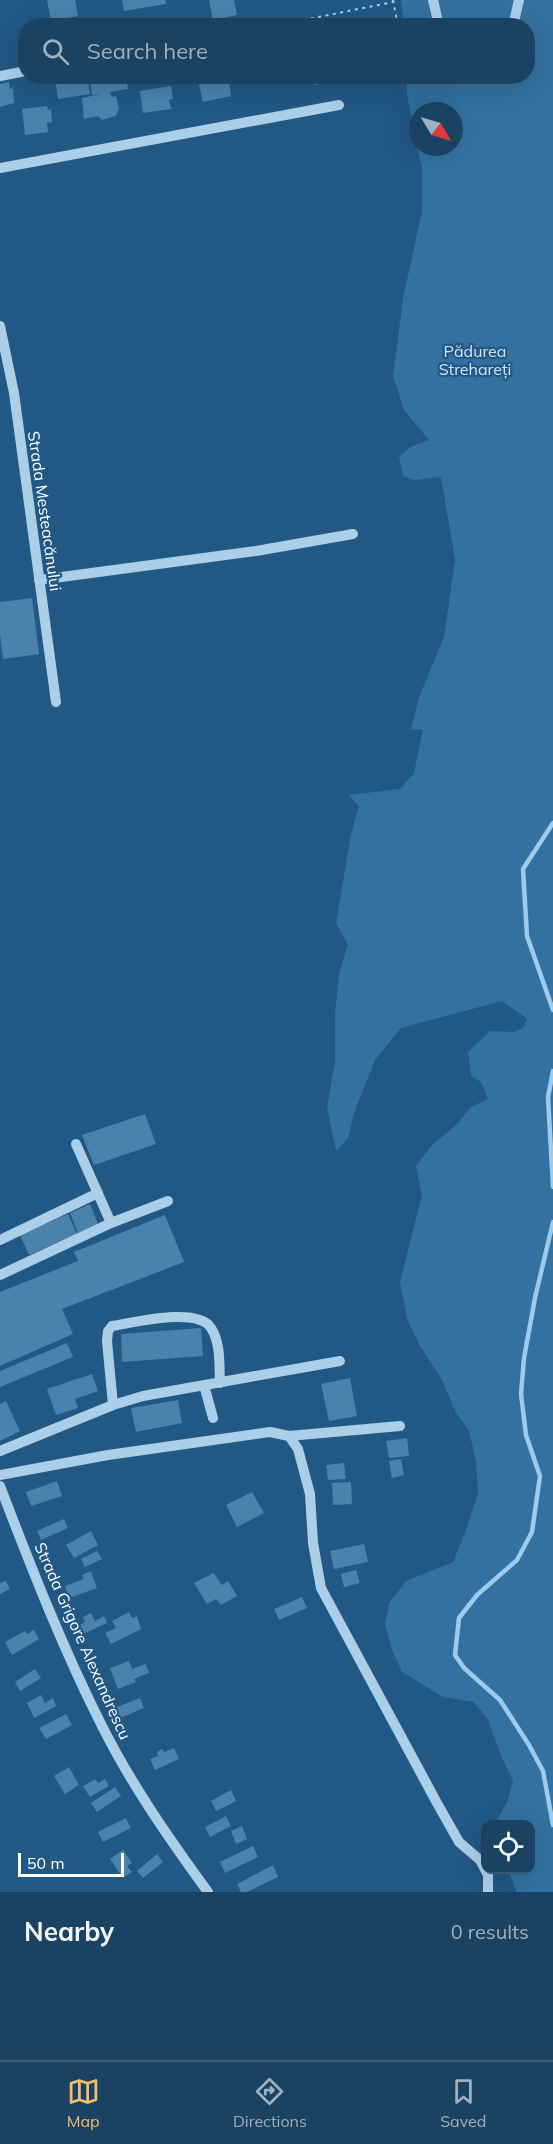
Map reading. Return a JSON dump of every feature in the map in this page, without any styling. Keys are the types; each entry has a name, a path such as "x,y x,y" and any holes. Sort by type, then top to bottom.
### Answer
{"street":[{"path":"433,0 436,18"},
{"path":"515,18 519,0"},
{"path":"0,75 18,72"},
{"path":"0,168 339,105"},
{"name":"Strada Mesteacănului","path":"0,326 14,393 56,702"},
{"path":"39,580 245,552 353,534"},
{"path":"76,1144 111,1223"},
{"path":"0,1240 98,1193"},
{"path":"2,1270 168,1201"},
{"path":"112,1405 107,1341 108,1331 112,1326 164,1317 199,1319 211,1328 219,1353 220,1383"},
{"path":"0,1451 112,1405 143,1396 340,1361"},
{"path":"204,1385 213,1418"},
{"path":"0,1475 108,1455 270,1432 289,1436 400,1426"},
{"path":"289,1436 298,1449 310,1494 313,1543 321,1588 436,1803 459,1842 480,1860 488,1875 488,1892"},
{"name":"Strada Grigore Alexandrescu","path":"0,1486 42,1594 102,1728 144,1799 208,1892"}],"path":[{"path":"312,18 393,1 396,18"}],"green space":[{"name":"Pădurea Strehareți","path":"401,0 553,0 553,1892 517,1892 510,1874 535,1874 535,1820 497,1820 507,1802 513,1781 488,1720 474,1702 443,1697 402,1672 392,1650 385,1624 389,1603 406,1581 453,1562 478,1493 476,1461 469,1431 455,1411 441,1378 420,1346 407,1319 400,1282 422,1195 416,1166 432,1145 457,1124 471,1107 488,1099 481,1082 471,1076 468,1052 490,1031 513,1032 523,1028 527,1019 502,1001 401,1028 375,1060 354,1113 348,1138 336,1151 327,1108 335,1061 335,1015 339,973 348,945 336,923 351,834 359,806 348,795 400,789 414,773 423,729 411,730 419,697 444,637 455,560 441,477 414,480 403,476 399,457 410,447 429,440 404,410 393,376 403,299 422,211 422,169 419,156 463,156 463,102 409,102 409,105 406,84 535,84 535,18 403,18"}],"building":[{"path":"47,0 75,0 78,16 50,18"},
{"path":"122,0 165,0 166,4 124,11"},
{"path":"209,0 234,0 237,15 213,18"},
{"path":"9,82 10,89 13,88 14,103 0,107 0,84"},
{"path":"56,84 88,84 90,94 58,99"},
{"path":"90,84 127,84 128,89 110,92 112,97 116,96 119,108 116,116 102,120 98,116 84,119 82,98 100,94 92,95"},
{"path":"199,84 229,84 231,96 203,102"},
{"path":"171,86 173,99 169,100 171,109 143,113 140,91"},
{"path":"47,106 48,110 51,109 52,122 47,123 48,132 25,135 22,109"},
{"path":"32,598 39,654 3,659 0,602"},
{"path":"145,1114 156,1144 94,1165 82,1135"},
{"path":"90,1204 98,1224 78,1233 70,1213"},
{"path":"68,1214 77,1234 29,1255 20,1235"},
{"path":"165,1215 184,1262 62,1309 73,1334 0,1366 0,1292 78,1261 74,1252"},
{"path":"201,1328 203,1356 122,1362 121,1334"},
{"path":"67,1343 73,1357 0,1387 0,1371"},
{"path":"92,1374 98,1391 75,1399 78,1408 56,1415 47,1389"},
{"path":"350,1378 357,1416 329,1421 321,1384"},
{"path":"178,1400 182,1423 136,1432 131,1408"},
{"path":"6,1401 20,1431 0,1441 0,1404"},
{"path":"407,1438 409,1456 389,1458 386,1441"},
{"path":"401,1459 404,1475 392,1478 389,1461"},
{"path":"344,1463 346,1479 328,1480 326,1465"},
{"path":"57,1481 62,1496 31,1506 26,1492"},
{"path":"351,1482 352,1504 333,1505 332,1483"},
{"path":"252,1492 264,1513 237,1527 226,1505"},
{"path":"64,1519 68,1528 41,1540 37,1531"},
{"path":"91,1531 98,1545 74,1558 66,1545"},
{"path":"364,1544 368,1562 334,1569 330,1551"},
{"path":"97,1551 102,1559 85,1567 81,1559"},
{"path":"356,1570 360,1583 344,1587 341,1574"},
{"path":"91,1571 97,1588 69,1598 65,1586 84,1579 82,1575"},
{"path":"214,1573 222,1585 228,1581 237,1596 221,1605 216,1599 207,1604 194,1583"},
{"path":"6,1581 10,1589 0,1594 0,1583"},
{"path":"302,1597 307,1608 279,1620 274,1609"},
{"path":"129,1612 132,1618 137,1616 141,1629 111,1644 105,1633 116,1628 112,1621"},
{"path":"91,1613 95,1621 104,1616 107,1623 83,1634 79,1625 85,1622 83,1617"},
{"path":"34,1630 39,1639 12,1655 5,1642 25,1631 27,1634"},
{"path":"129,1661 132,1669 146,1664 149,1673 134,1679 136,1682 118,1689 110,1668"},
{"path":"35,1669 41,1678 20,1691 15,1682"},
{"path":"41,1695 45,1703 53,1698 56,1706 34,1718 27,1703"},
{"path":"140,1698 144,1708 118,1719 114,1708"},
{"path":"66,1714 72,1725 46,1739 39,1728"},
{"path":"174,1748 179,1759 155,1770 150,1759 158,1756 157,1752 162,1749 164,1752"},
{"path":"69,1767 79,1785 65,1794 54,1776"},
{"path":"95,1779 98,1783 105,1779 109,1786 90,1797 83,1786"},
{"path":"115,1787 121,1796 97,1812 91,1803"},
{"path":"231,1790 236,1801 216,1811 211,1801"},
{"path":"226,1816 231,1826 210,1837 205,1827"},
{"path":"126,1818 131,1828 103,1842 98,1832"},
{"path":"242,1826 247,1839 236,1844 231,1831"},
{"path":"253,1846 258,1857 225,1873 220,1862"},
{"path":"123,1850 132,1863 127,1866 132,1872 123,1878 110,1859"},
{"path":"157,1854 163,1862 143,1878 137,1871"},
{"path":"273,1865 278,1877 247,1892 241,1892 237,1884"}],"waterway":[{"path":"553,823 523,869 527,936 553,1010"},
{"path":"553,1071 548,1097 553,1187"},
{"path":"553,1222 535,1298 524,1358 521,1394 526,1435 540,1476 532,1532 517,1560 477,1595 459,1618 455,1655 464,1668 500,1700 529,1745 543,1771 553,1825"}]}
